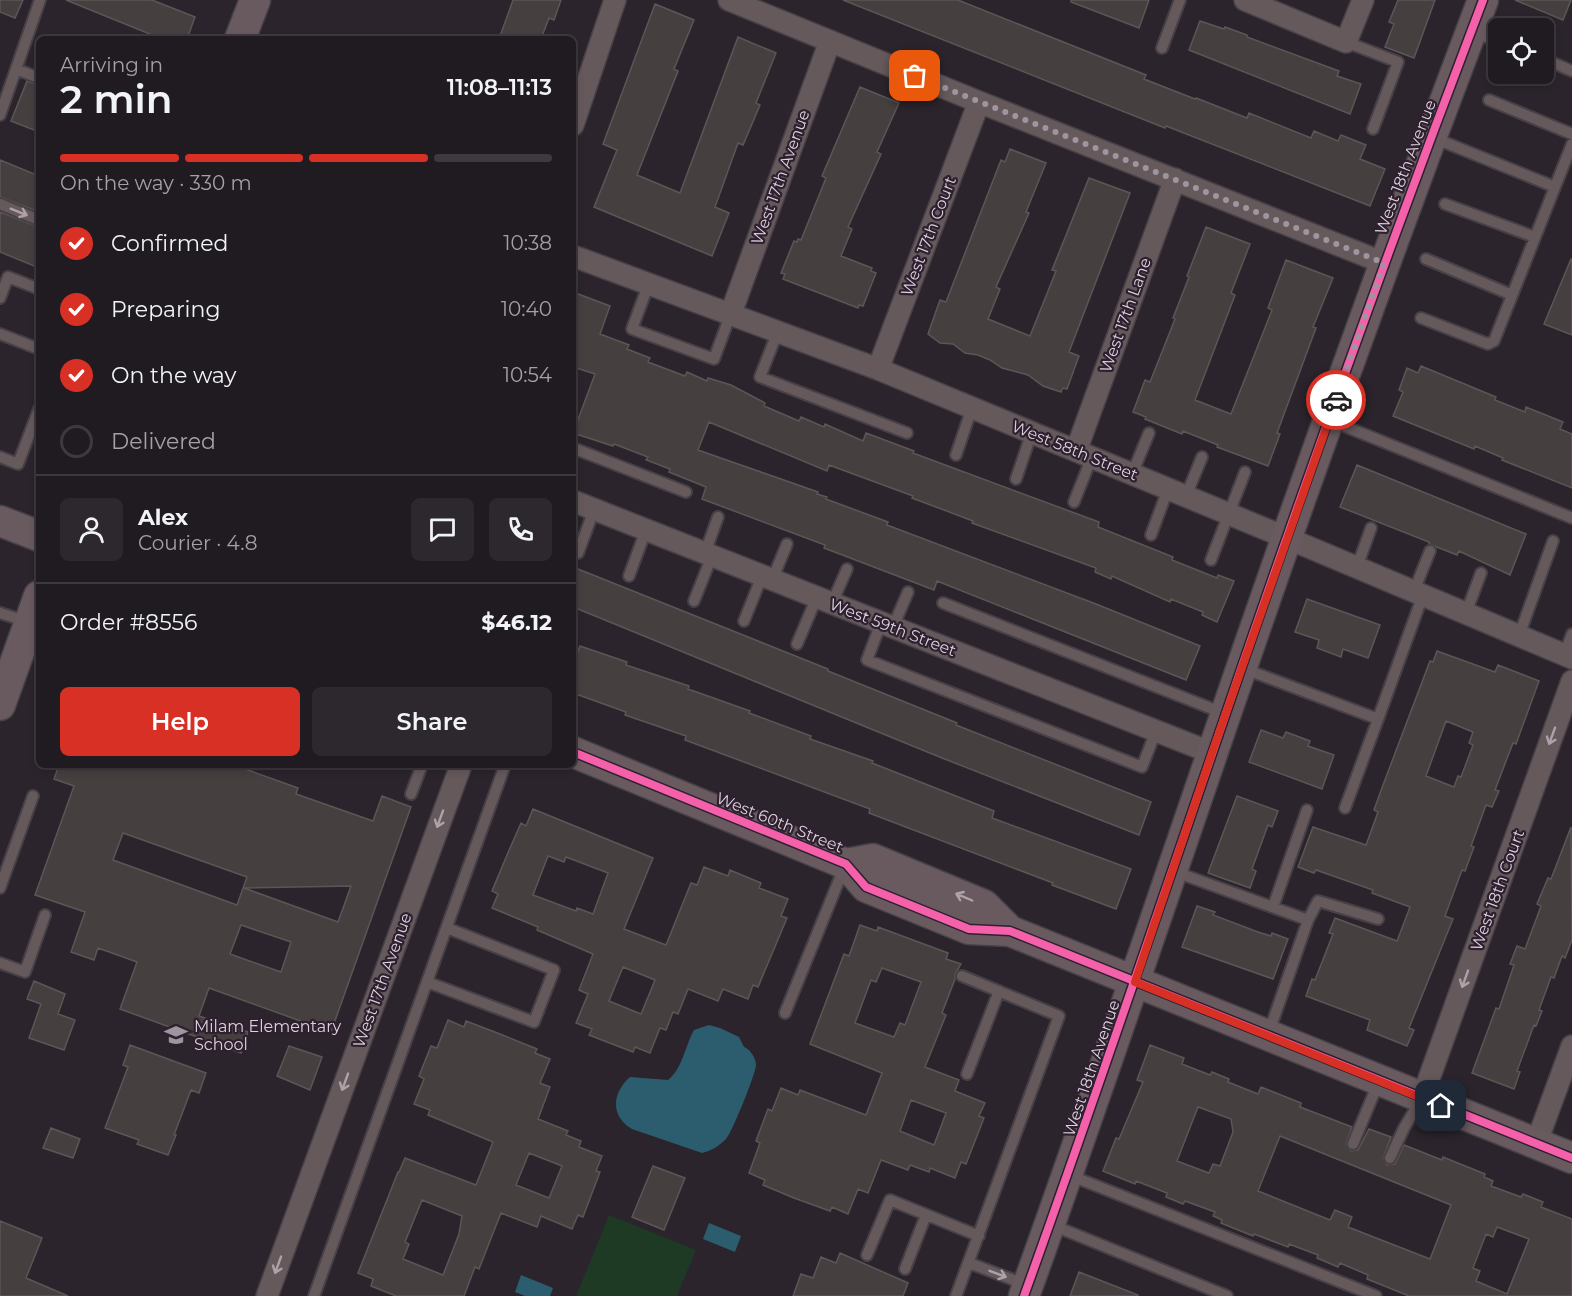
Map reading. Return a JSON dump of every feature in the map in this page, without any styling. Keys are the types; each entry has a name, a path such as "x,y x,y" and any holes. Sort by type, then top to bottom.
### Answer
{"street":[{"path":"241,36 255,0"},
{"path":"576,116 615,0"},
{"path":"729,0 1384,263"},
{"path":"1245,0 1347,42 1363,0"},
{"name":"West 18th Avenue","path":"1026,1291 1384,263 1483,0"},
{"name":"West 17th Avenue","path":"731,313 830,41"},
{"name":"West 17th Court","path":"878,369 979,102"},
{"name":"West 17th Lane","path":"1084,454 1175,179"},
{"name":"West 58th Street","path":"576,257 878,369 1568,656"},
{"name":"West 59th Street","path":"576,502 1212,753"},
{"path":"0,521 36,535"},
{"path":"0,705 34,609"},
{"name":"West 18th Court","path":"1422,1098 1572,681"},
{"name":"West 60th Street","path":"576,753 846,864 873,859 984,905 1010,931 1572,1158"},
{"name":"West 17th Avenue","path":"267,1296 460,768"},
{"path":"1536,1144 1572,1046"}],"lane":[{"path":"0,115 40,0"},
{"path":"1162,48 1180,0"},
{"path":"1471,31 1488,38"},
{"path":"1347,42 1398,62 1373,129"},
{"path":"1554,63 1572,71"},
{"path":"16,69 36,77"},
{"path":"1489,100 1572,134"},
{"path":"1431,137 1555,187"},
{"path":"1420,318 1488,344 1494,341 1572,144"},
{"path":"0,204 36,219"},
{"path":"1445,204 1535,237"},
{"path":"1425,260 1512,295"},
{"path":"0,298 8,277 36,288"},
{"path":"649,284 632,329 714,359 731,313"},
{"path":"778,331 760,377 907,433"},
{"path":"0,334 36,348"},
{"path":"956,455 972,408"},
{"path":"0,457 18,464 36,417"},
{"path":"1329,420 1572,519"},
{"path":"1016,479 1032,432"},
{"path":"1132,474 1149,433"},
{"path":"576,449 686,492"},
{"path":"1074,502 1084,454"},
{"path":"1151,535 1202,457"},
{"path":"1211,560 1245,472"},
{"path":"578,553 594,510"},
{"path":"694,601 718,517"},
{"path":"1357,567 1371,528"},
{"path":"629,576 646,530"},
{"path":"1519,636 1553,541"},
{"path":"744,621 787,544"},
{"path":"1345,808 1378,719 1430,551"},
{"path":"797,644 847,569"},
{"path":"1466,613 1481,573"},
{"path":"908,592 867,660 1142,767 1156,731"},
{"path":"943,603 1226,714"},
{"path":"1,611 34,609"},
{"path":"1568,656 1572,634"},
{"path":"1242,668 1378,719"},
{"path":"411,794 421,768"},
{"path":"314,1296 504,768"},
{"path":"0,888 33,796"},
{"path":"1273,907 1307,810"},
{"path":"785,1013 846,864"},
{"path":"1172,871 1308,920"},
{"path":"1267,1035 1308,920 1318,901 1378,919"},
{"path":"0,963 25,972 45,915"},
{"path":"427,982 534,1023 554,970 447,928"},
{"path":"956,1296 1059,1016 962,976"},
{"path":"967,1074 999,991"},
{"path":"1353,1144 1379,1080"},
{"path":"1390,1158 1422,1098"},
{"path":"1067,1175 1376,1296"},
{"path":"867,1255 890,1200 978,1236"},
{"path":"905,1269 926,1215"},
{"path":"1050,1224 1227,1296"},
{"path":"969,1263 1026,1291"}],"green space":[{"path":"609,1215 696,1250 677,1296 576,1296"}],"water":[{"path":"709,1025 739,1037 756,1062 748,1090 726,1139 715,1148 702,1153 632,1129 625,1124 620,1118 616,1104 624,1083 630,1077 668,1080 677,1069 694,1030"},
{"path":"709,1223 741,1236 735,1252 703,1239"},
{"path":"521,1275 553,1288 550,1296 525,1296 515,1292"}],"building":[{"path":"0,0 23,0 15,18 0,12"},
{"path":"66,0 152,0 195,17 188,36 155,36"},
{"path":"513,0 561,0 554,20 549,18 542,36 500,36"},
{"path":"843,0 958,0 1146,75 1144,79 1247,118 1249,113 1311,138 1314,131 1338,141 1341,135 1366,145 1360,159 1385,169 1370,206 1166,126 1165,128"},
{"path":"1071,0 1149,0 1139,28 1071,2"},
{"path":"1398,0 1435,0 1414,58 1385,47 1394,24 1389,22"},
{"path":"1515,0 1571,0 1563,20"},
{"path":"655,4 694,20 674,69 678,71 637,175 680,193 738,37 776,53 756,103 760,105 743,145 738,143 715,207 729,213 712,256 594,207 617,150 603,144"},
{"path":"1200,21 1224,29 1225,27 1339,71 1337,76 1361,84 1350,114 1189,50"},
{"path":"27,81 36,84 36,131 11,121"},
{"path":"860,87 899,103 877,152 881,154 848,227 852,229 841,256 872,268 871,271 876,273 863,306 859,305 858,308 783,279 785,274 781,273 794,241 801,240 826,178 822,176"},
{"path":"1010,149 1046,163 1026,212 1029,213 996,287 1000,289 988,319 1030,336 1056,271 1052,270 1089,178 1130,193 1069,352 1079,356 1067,389 1063,388 1061,392 1043,386 1028,375 1002,368 978,355 965,353 953,344 940,343 928,334 940,300 946,302 1001,160 1005,162"},
{"path":"0,160 36,175 36,211 0,197"},
{"path":"0,212 36,226 36,267 0,252"},
{"path":"1206,227 1250,244 1231,293 1235,295 1195,400 1231,414 1272,310 1268,308 1286,260 1333,278 1313,327 1316,328 1277,433 1280,434 1268,466 1217,447 1218,445 1183,431 1182,434 1133,412 1145,380 1150,382 1175,319 1173,318 1189,277 1187,276"},
{"path":"1572,260 1572,335 1544,324"},
{"path":"576,293 610,306 600,334 629,345 627,349 650,358 648,362 685,376 687,372 707,381 708,378 731,385 765,403 764,406 799,421 801,417 824,427 825,424 863,441 866,433 914,451 913,453 1099,522 1098,527 1173,557 1172,560 1217,578 1218,575 1234,581 1217,622 1202,615 1203,612 1171,599 1170,602 1112,576 1111,579 1095,572 1096,568 972,523 973,521 912,498 913,496 829,465 827,471 709,422 698,450 818,492 817,494 827,497 826,499 888,522 887,525 1200,646 1186,680 937,581 934,590 824,548 825,545 702,499 706,487 669,472 670,469 646,460 648,457 614,444 613,446 576,434 576,425 595,374 576,368"},
{"path":"1421,366 1496,397 1495,400 1525,412 1526,407 1563,422 1560,429 1572,434 1572,488 1502,460 1503,458 1475,446 1474,449 1393,416 1403,392 1399,390 1407,368 1418,373"},
{"path":"1357,465 1526,534 1510,575 1459,551 1457,555 1340,507"},
{"path":"576,568 828,669 828,671 957,723 956,725 1151,802 1139,835 942,758 576,608"},
{"path":"1307,599 1380,625 1368,658 1343,649 1341,657 1317,648 1319,640 1295,632"},
{"path":"580,646 627,662 626,665 689,686 688,689 811,736 810,739 873,761 872,763 994,811 992,818 1131,869 1116,909 869,813 870,809 685,740 686,736 625,715 626,712 576,694 576,656"},
{"path":"1437,651 1495,672 1498,665 1539,681 1516,744 1513,743 1495,790 1499,791 1492,807 1486,805 1471,846 1474,847 1465,871 1462,870 1445,916 1453,919 1409,1028 1414,1030 1407,1046 1367,1030 1370,1020 1306,996 1312,979 1315,980 1333,934 1329,933 1335,918 1397,941 1410,907 1372,893 1373,890 1316,870 1314,873 1298,867 1313,827 1366,845 1378,812 1374,810 1383,785 1430,661 1433,662","holes":["1446,721 1473,732 1469,743 1473,745 1461,777 1458,776 1454,787 1426,776"]},
{"path":"1261,730 1283,738 1286,732 1310,741 1308,746 1334,755 1322,789 1249,762"},
{"path":"58,768 242,768 298,788 296,794 373,821 382,796 411,807 331,1032 209,988 199,1016 248,1032 241,1053 120,1009 137,962 98,948 94,960 71,952 85,912 35,895 74,786 54,779","holes":["123,833 247,877 237,905 113,860","351,886 338,922 244,888","241,925 291,942 281,972 230,954"]},
{"path":"1237,796 1278,811 1272,827 1268,825 1252,869 1256,871 1250,888 1208,873"},
{"path":"533,809 653,858 624,929 666,945 691,883 697,885 704,867 728,876 730,870 761,883 759,888 788,899 781,916 787,918 758,987 753,985 748,999 723,989 718,1001 688,989 678,1014 673,1012 666,1030 660,1028 650,1053 635,1047 633,1052 589,1035 592,1029 576,1023 588,994 579,990 593,954 492,908 498,894 492,891 521,823 526,826","holes":["548,856 564,862 566,857 608,873 593,914 577,908 576,911 533,895","623,967 655,980 641,1014 609,1001"]},
{"path":"1571,827 1572,940 1565,958 1562,956 1554,978 1551,977 1539,1010 1542,1011 1536,1026 1534,1025 1517,1071 1520,1072 1514,1089 1472,1073 1496,1008 1499,1009 1514,965 1510,964 1517,946 1525,949 1541,906 1537,904 1548,878 1551,879"},
{"path":"1197,906 1215,912 1213,915 1258,932 1271,936 1272,933 1288,939 1273,979 1182,947"},
{"path":"860,925 877,931 878,927 948,953 946,959 961,964 955,974 942,1013 946,1015 925,1067 959,1080 955,1091 985,1103 979,1116 984,1118 966,1164 961,1162 955,1178 930,1168 929,1172 910,1165 908,1170 881,1160 868,1193 858,1189 848,1214 832,1207 830,1211 794,1198 763,1185 765,1180 749,1173 760,1143 756,1141 768,1109 772,1111 781,1088 798,1095 800,1090 866,1115 882,1073 810,1044 844,954 849,956","holes":["882,968 921,982 905,1025 900,1023 894,1037 855,1023 871,980 876,982","911,1100 946,1113 934,1145 900,1131"]},
{"path":"34,981 65,994 58,1014 75,1020 64,1050 29,1038 41,1004 27,999"},
{"path":"448,1020 464,1027 466,1021 537,1049 535,1053 550,1059 540,1083 550,1087 538,1119 568,1131 566,1135 581,1141 579,1147 602,1156 596,1171 600,1172 583,1217 578,1215 572,1229 541,1216 537,1227 501,1213 479,1269 475,1267 464,1296 396,1296 371,1286 373,1279 358,1273 405,1158 476,1185 493,1142 428,1115 430,1110 414,1104 424,1079 419,1076 431,1046 437,1048","holes":["529,1153 562,1166 549,1198 516,1185","422,1200 462,1216 459,1234 443,1275 403,1259 409,1244 405,1242"]},
{"path":"130,1045 206,1073 199,1093 191,1090 168,1155 137,1144 139,1140 105,1128 128,1067 123,1065"},
{"path":"1150,1045 1184,1058 1182,1064 1210,1075 1212,1072 1229,1079 1228,1082 1258,1094 1261,1087 1301,1103 1300,1107 1352,1127 1346,1144 1351,1151 1358,1150 1369,1129 1391,1137 1383,1158 1387,1165 1395,1164 1404,1145 1442,1160 1443,1157 1485,1174 1484,1177 1493,1181 1491,1186 1543,1202 1541,1207 1572,1219 1572,1296 1409,1296 1367,1279 1368,1275 1340,1263 1338,1267 1317,1258 1318,1255 1289,1244 1288,1247 1254,1234 1253,1236 1221,1223 1222,1220 1213,1216 1215,1212 1185,1201 1183,1204 1166,1197 1167,1193 1136,1181 1135,1184 1103,1171 1143,1082 1137,1080","holes":["1198,1107 1231,1119 1233,1132 1220,1166 1213,1164 1209,1173 1177,1161","1280,1136 1451,1205 1430,1259 1348,1227 1352,1217 1335,1210 1330,1220 1258,1191","1497,1227 1529,1239 1507,1294 1476,1281 1480,1271 1473,1268 1486,1234 1493,1237"]},
{"path":"289,1046 322,1057 310,1090 277,1076"},
{"path":"51,1128 80,1139 73,1158 43,1148"},
{"path":"653,1166 685,1178 664,1230 632,1217"},
{"path":"0,1221 42,1238 26,1278 68,1296 0,1296"},
{"path":"840,1253 908,1283 903,1296 793,1296 801,1274 813,1278 821,1257 836,1263"},
{"path":"1079,1272 1138,1295 1138,1296 1070,1296"}],"cycle path":[{"path":"1024,1296 1310,470 1483,0"},
{"path":"576,753 846,864 866,887 969,929 1010,931 1572,1158"}],"way so far":[{"path":"915,76 1384,263 1336,400"}],"place":[{"name":"Milam Elementary School","path":"176,1035"}],"route":[{"path":"1336,400 1212,753 1135,982 1441,1106"}]}
